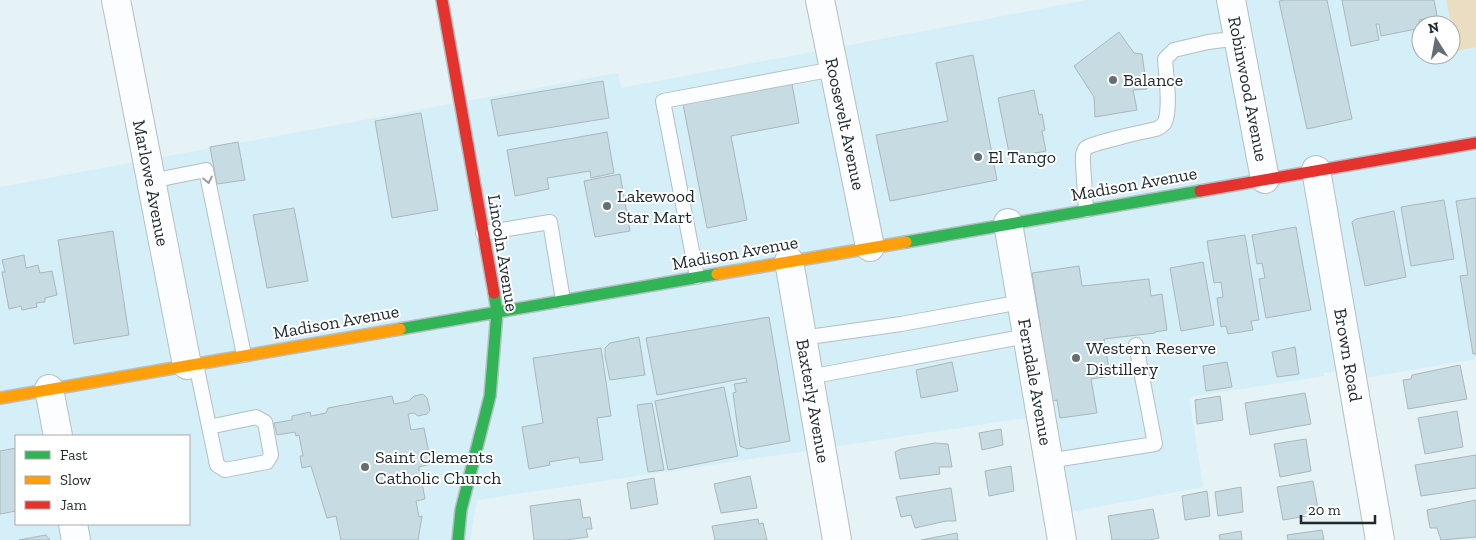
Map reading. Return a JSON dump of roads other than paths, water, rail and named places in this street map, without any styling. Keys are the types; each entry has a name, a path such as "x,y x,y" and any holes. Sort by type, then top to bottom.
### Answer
{"main road":[{"name":"Lincoln Avenue","path":"442,0 497,312 490,396 461,510 458,540"},
{"name":"Madison Avenue","path":"0,398 1476,143"}],"street":[{"name":"Marlowe Avenue","path":"116,0 151,181 192,364"},
{"name":"Roosevelt Avenue","path":"820,0 870,247"},
{"name":"Robinwood Avenue","path":"1231,0 1265,179"},
{"name":"Brown Road","path":"1316,170 1380,540"},
{"name":"Ferndale Avenue","path":"1008,224 1062,540"},
{"name":"Baxterly Avenue","path":"789,261 837,540"},
{"path":"50,389 58,435"},
{"path":"73,525 76,540"}],"lane":[{"path":"1086,210 1082,164 1086,148 1156,129 1164,125 1168,103 1165,59 1174,50 1205,42 1238,38"},
{"path":"697,277 663,101 834,69"},
{"path":"151,181 206,170 244,356"},
{"path":"483,233 550,222 563,300"},
{"path":"802,338 901,324 1021,302"},
{"path":"809,377 1027,336"},
{"path":"1048,461 1155,444 1136,345"},
{"path":"192,364 210,427 217,465 225,470 267,462 272,455 266,422 256,417 210,427"}],"place":[{"name":"Balance","path":"1113,80"},
{"name":"El Tango","path":"978,157"},
{"name":"Lakewood Star Mart","path":"607,206"},
{"name":"Western Reserve Distillery","path":"1076,358"},
{"name":"Saint Clements Catholic Church","path":"365,467"}]}
